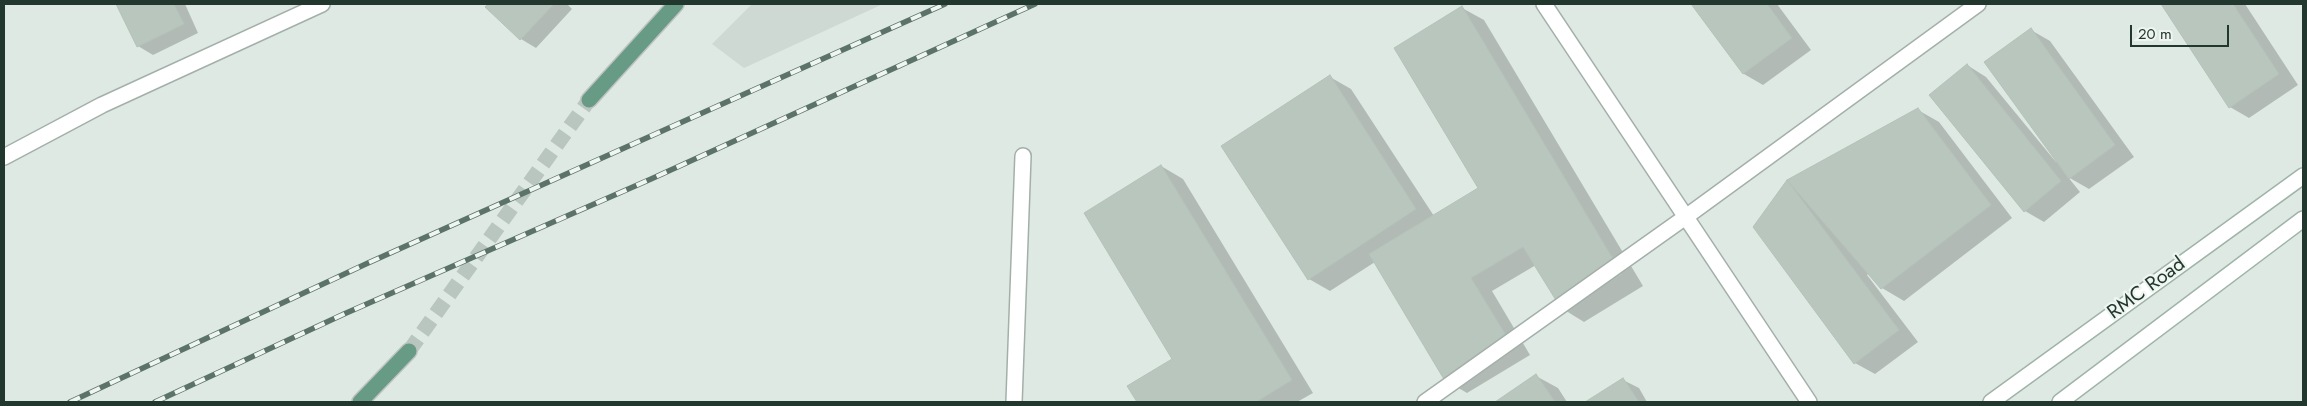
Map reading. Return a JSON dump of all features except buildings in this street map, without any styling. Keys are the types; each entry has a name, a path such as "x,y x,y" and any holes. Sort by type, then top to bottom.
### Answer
{"main road":[{"path":"589,100 676,4"},
{"path":"362,402 409,351"}],"street":[{"path":"4,157 102,105 322,4"},
{"path":"1544,4 1809,402"},
{"path":"1425,402 1978,4"},
{"path":"1014,402 1022,156"},
{"name":"RMC Road","path":"1991,402 2303,176"},
{"name":"RMC Road","path":"2060,402 2303,219"}],"shaded area":[{"path":"752,4 883,4 744,68 712,44"}],"tunnel":[{"path":"409,351 589,100"}],"railway":[{"path":"70,402 368,263 945,4"},
{"path":"155,402 344,314 651,179 1035,4"}]}
